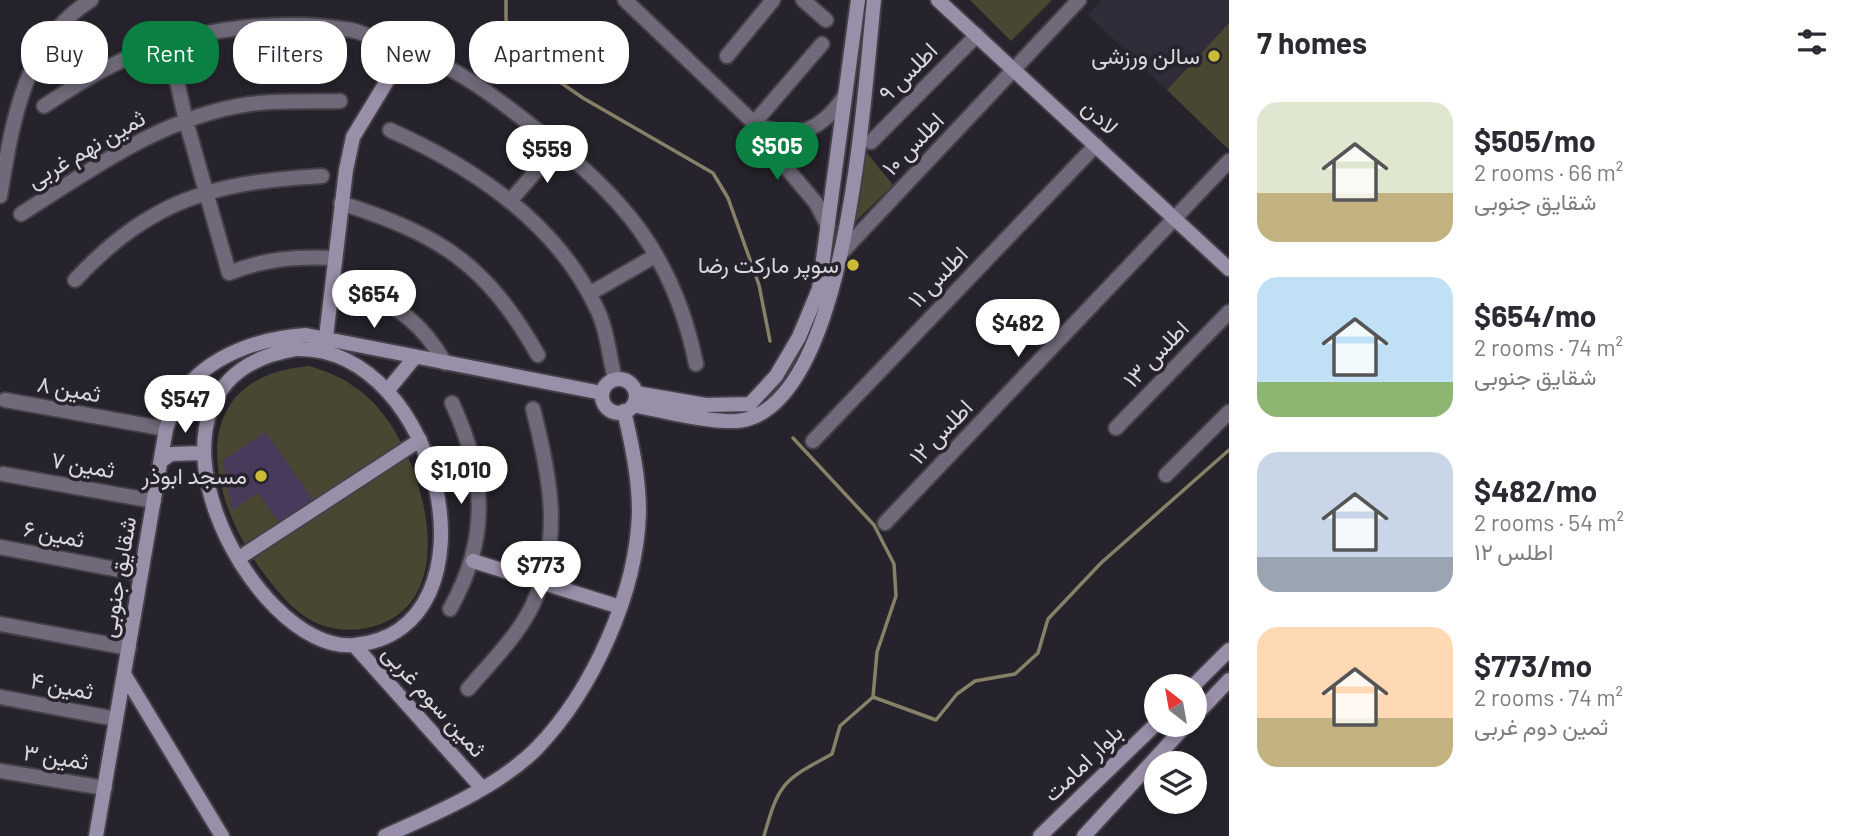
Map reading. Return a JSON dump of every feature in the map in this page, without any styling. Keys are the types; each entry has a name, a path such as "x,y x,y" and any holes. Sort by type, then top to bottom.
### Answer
{"street":[{"path":"0,196 12,127 30,69 55,34 91,0"},
{"path":"625,0 754,123 778,158 816,203 828,226"},
{"path":"727,56 773,0"},
{"path":"803,0 826,20"},
{"path":"385,836 441,811 481,788 537,749 573,702 602,651 631,572 639,510 631,403 628,382 615,379 607,384 602,393 609,409 631,403 726,407 756,401 776,376 814,307 828,226 858,0"},
{"path":"631,403 705,418 746,421 774,407 807,357 826,311 843,251 874,0"},
{"name":"لادن","path":"937,0 1016,69 1229,269"},
{"path":"1016,69 1079,0"},
{"path":"219,33 293,25 353,30 361,34"},
{"name":"اطلس ۹","path":"871,142 977,35"},
{"path":"754,123 822,44"},
{"path":"44,106 89,77 122,62"},
{"name":"اطلس ۱۰","path":"843,251 1016,69"},
{"path":"455,72 480,85 558,146 618,200 655,256 681,307 696,364"},
{"path":"178,84 229,273 253,263 281,258 335,258"},
{"path":"326,337 341,203 354,137 386,84"},
{"path":"754,123 772,131 808,130 823,122 844,97"},
{"name":"ثمین نهم غربی","path":"21,214 119,152 186,121 217,110 251,104 340,101"},
{"path":"390,130 434,151 510,201 554,241 597,308 615,379"},
{"name":"اطلس ۱۱","path":"813,441 1096,145"},
{"path":"510,201 558,146"},
{"name":"اطلس ۱۲","path":"885,523 1229,162"},
{"path":"75,279 95,258 151,214 205,192 244,183 322,176"},
{"path":"341,203 396,220 439,244 484,277 510,307 538,355"},
{"path":"589,294 655,256"},
{"path":"357,291 391,305 412,318 430,338 445,363"},
{"name":"اطلس ۱۳","path":"1116,428 1229,312"},
{"name":"شقایق جنوبی","path":"96,836 166,429 179,397 189,384 231,354 257,342 282,336 326,337 602,393"},
{"path":"296,349 327,350 364,368 387,391 420,440 433,477 441,525 434,588 415,617 387,638 354,645 334,644 297,627 265,594 239,558 213,504 202,453 209,411 222,389 239,372 266,356 296,349"},
{"path":"387,391 415,357"},
{"name":"ثمین ۸","path":"5,400 166,429"},
{"path":"450,609 466,582 479,537 477,484 462,424 452,403"},
{"path":"468,689 511,639 533,604 550,559 552,514 547,466 533,409"},
{"path":"1166,474 1229,412"},
{"path":"239,558 420,440"},
{"path":"161,461 171,454 202,453"},
{"name":"ثمین ۷","path":"3,474 154,501"},
{"name":"ثمین ۶","path":"0,547 141,575"},
{"path":"473,561 620,607"},
{"path":"0,624 129,648"},
{"name":"ثمین سوم غربی","path":"354,645 481,788"},
{"path":"1206,674 1229,650"},
{"path":"124,674 222,836"},
{"path":"1208,702 1229,680"},
{"name":"ثمین ۴","path":"0,697 116,719"},
{"name":"بلوار امامت","path":"1040,836 1144,736"},
{"name":"بلوار امامت","path":"1084,836 1175,737"},
{"name":"ثمین ۳","path":"0,771 105,788"}],"shaded area":[{"path":"970,0 1052,0 1011,41"},
{"path":"1101,0 1229,0 1229,23 1167,90 1088,15"},
{"name":"سالن ورزشی","path":"1229,23 1229,148 1228,149 1167,90"},
{"path":"864,149 893,185 854,223"},
{"path":"309,366 352,385 378,408 400,440 422,497 427,528 427,558 420,586 405,608 373,627 356,630 331,628 314,622 293,607 265,575 245,545 229,512 220,478 217,446 224,417 240,393 268,375"}],"building":[{"name":"مسجد ابوذر","path":"266,432 314,501 280,524 258,493 232,510 223,460"}],"waterway":[{"path":"506,0 506,19 512,49 583,98 713,173 728,198 759,285 770,341"},
{"path":"793,438 874,525 894,564 896,596 877,652 873,697"},
{"path":"764,836 774,804 786,784 803,770 832,754 840,726 873,697 936,720 957,694 975,681 1015,674 1038,653 1048,619 1101,563 1229,450"}],"place":[{"name":"سالن ورزشی","path":"1214,56"},
{"name":"سوپر مارکت رضا","path":"853,265"},
{"name":"مسجد ابوذر","path":"261,476"}]}
